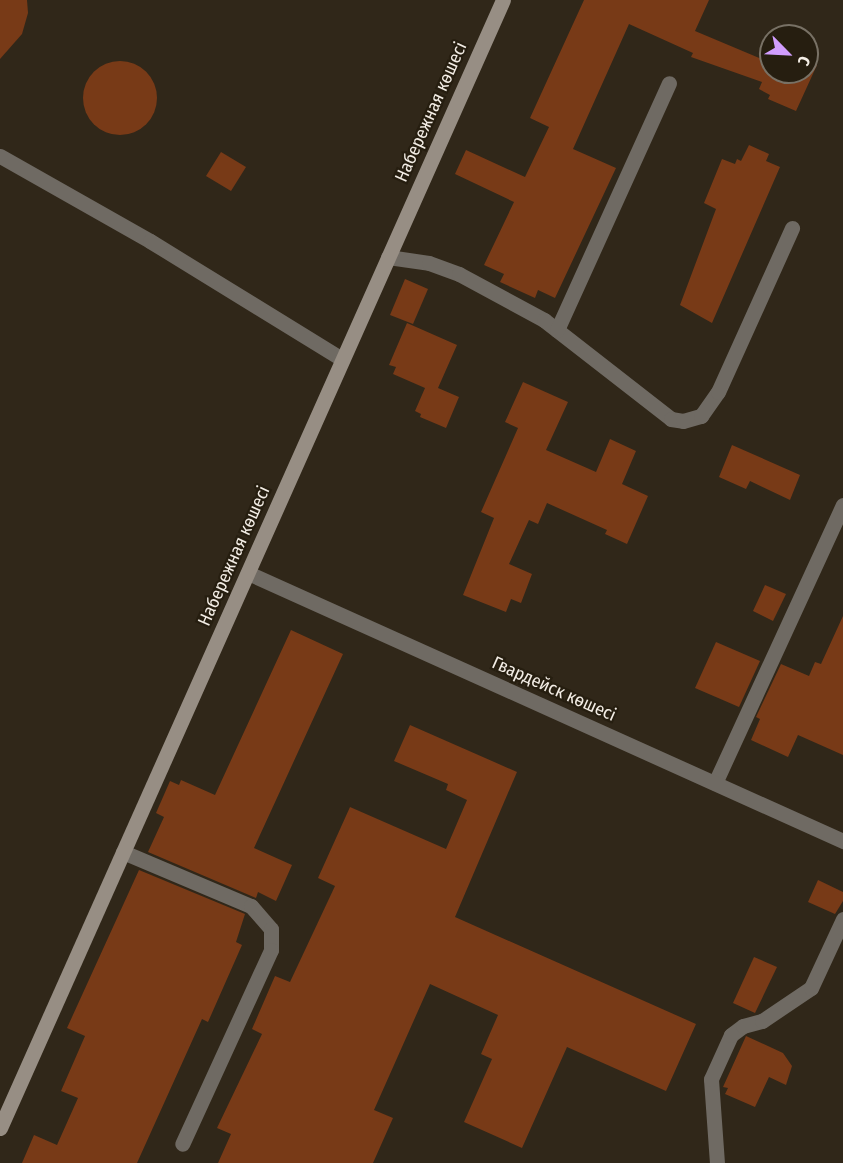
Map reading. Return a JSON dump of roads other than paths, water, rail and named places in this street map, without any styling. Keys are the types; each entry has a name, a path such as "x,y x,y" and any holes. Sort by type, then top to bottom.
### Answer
{"street":[{"name":"Набережная көшесі","path":"0,1128 503,0"},
{"path":"557,330 669,83"},
{"path":"0,156 150,241 342,359"},
{"path":"388,257 429,263 459,274 557,330 671,419 683,421 701,416 718,392 792,228"},
{"path":"715,783 843,505"},
{"name":"Гвардейск көшесі","path":"248,573 843,841"},
{"path":"123,852 251,906 271,929 271,950 182,1144"},
{"path":"717,1163 711,1079 731,1035 743,1026 762,1021 811,988 843,919"}]}
